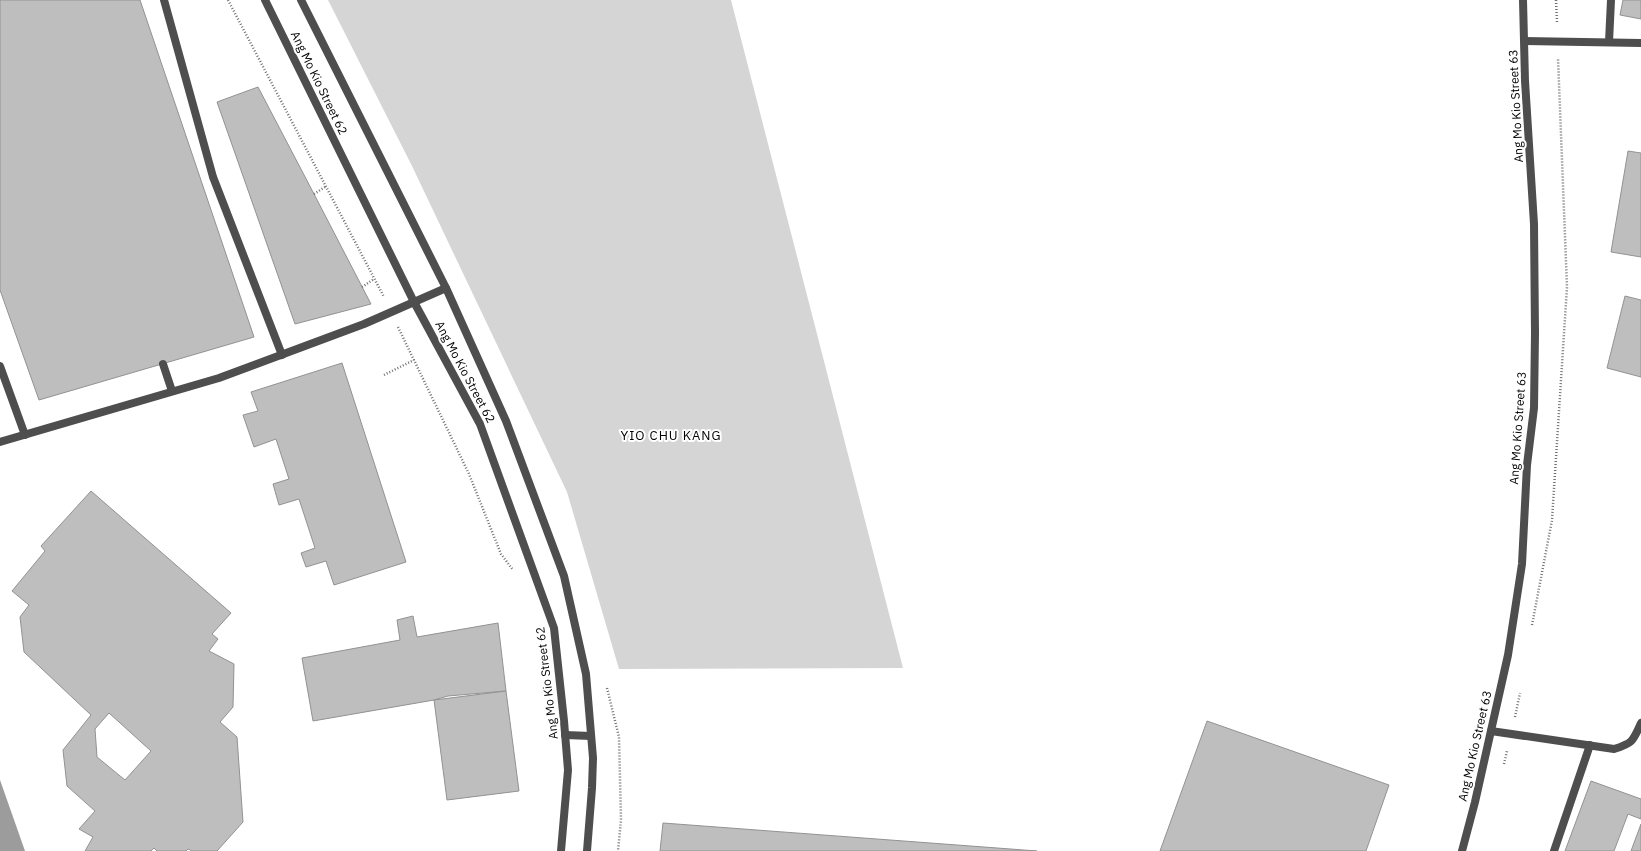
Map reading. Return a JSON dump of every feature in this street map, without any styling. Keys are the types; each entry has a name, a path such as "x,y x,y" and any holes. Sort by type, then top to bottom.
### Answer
{"street":[{"path":"164,0 213,177 282,355"},
{"name":"Ang Mo Kio Street 62","path":"265,0 414,302 480,424 554,628 568,770 561,851"},
{"name":"Ang Mo Kio Street 62","path":"301,0 446,288 506,421 564,576 586,674 593,758 587,851"},
{"name":"Ang Mo Kio Street 63","path":"1462,851 1475,802 1508,655 1522,564 1527,465 1534,408 1534,224 1525,81 1523,0"},
{"path":"1608,42 1611,0"},
{"path":"1525,41 1641,42"},
{"path":"0,442 219,378 364,324 446,288"},
{"path":"163,364 172,391"},
{"path":"0,366 24,434"},
{"path":"1491,731 1614,749 1629,744 1634,739 1641,723"},
{"path":"565,735 591,736"},
{"path":"1554,851 1590,745"}],"path":[{"path":"228,0 391,312 469,474 501,554 517,575"},
{"path":"314,194 326,187"},
{"path":"362,287 374,279"},
{"path":"384,375 414,360"}],"shaded area":[{"path":"328,0 731,0 903,668 619,669 567,492 412,166"},
{"path":"0,780 25,851 0,851"}],"building":[{"path":"0,0 140,0 254,337 39,400 0,290"},
{"path":"1623,0 1641,0 1641,19 1620,15"},
{"path":"258,87 371,304 295,324 217,102"},
{"path":"1628,151 1641,153 1641,257 1611,252"},
{"path":"1625,296 1641,300 1641,377 1607,368"},
{"path":"342,363 406,562 334,585 326,561 306,567 301,553 315,548 299,499 279,505 273,484 289,479 276,439 254,447 243,415 258,411 251,392"},
{"path":"91,491 231,613 212,634 218,639 209,651 234,664 233,707 220,722 237,737 243,822 217,851 192,851 188,849 186,851 157,851 154,848 151,851 85,851 93,837 79,829 95,811 67,786 63,750 91,715 24,652 20,617 29,605 12,591 45,551 41,546","holes":["109,713 151,751 125,780 97,757 95,729"]},
{"path":"413,616 417,637 498,623 506,691 448,696 434,700 313,721 302,658 400,640 397,620"},
{"path":"506,691 519,791 447,800 434,700"},
{"path":"1207,721 1389,785 1366,851 1160,851"},
{"path":"1591,781 1641,799 1641,819 1628,814 1614,851 1565,851"},
{"path":"663,823 1037,851 660,851"},
{"path":"1641,824 1641,851 1631,851"}],"district":[{"name":"YIO CHU KANG","path":"671,435"}]}
